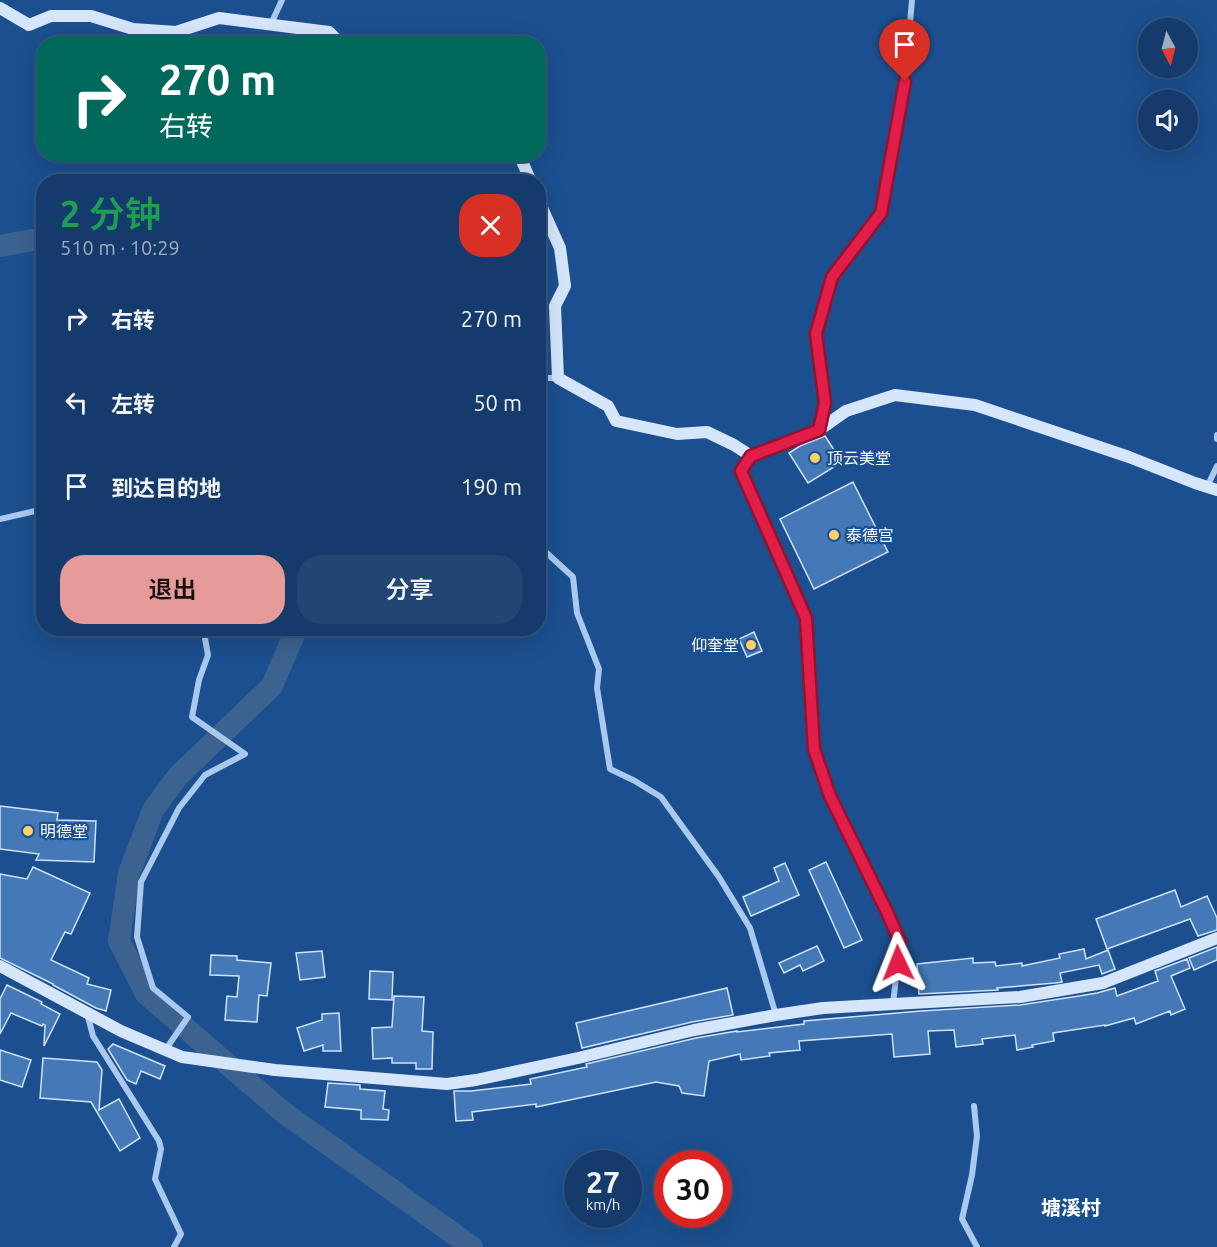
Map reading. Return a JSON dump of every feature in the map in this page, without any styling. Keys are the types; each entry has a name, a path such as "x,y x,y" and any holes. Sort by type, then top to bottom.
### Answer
{"street":[{"path":"271,25 282,0"},
{"path":"819,430 825,403 816,334 832,277 881,213 905,81 912,0"},
{"path":"0,8 29,25 51,16 91,16 133,29 176,32 219,18 329,32 333,36"},
{"path":"546,217 560,248 565,286 555,306 558,378"},
{"path":"546,378 558,378 608,406 616,421 677,434 707,432 751,456"},
{"path":"893,1005 900,942 830,796 814,749 806,618 741,471 751,456 819,430 846,411 895,395 975,405 1128,457 1212,489 1217,466"},
{"path":"0,519 36,511"},
{"path":"546,552 573,577 577,613 599,669 597,688 610,769 661,797 719,877 750,927 776,1015"},
{"path":"168,1045 188,1017 153,988 137,937 141,882 179,808 205,775 244,754 192,717 199,680 208,654 205,636"},
{"path":"0,966 121,1031 168,1045 182,1057 275,1070 447,1084 578,1058 694,1030 776,1015 823,1008 1020,997 1103,983 1217,938"},
{"path":"87,1012 93,1036 159,1141 161,1149 155,1179 182,1234 174,1247"},
{"path":"974,1106 977,1136 972,1175 962,1219 977,1247"}],"building":[{"name":"顶云美堂","path":"825,436 842,462 808,483 789,453"},
{"name":"泰德宫","path":"853,482 888,552 814,589 780,519"},
{"name":"仰奎堂","path":"754,632 762,651 747,657 739,639"},
{"path":"0,806 58,813 57,820 96,821 94,862 36,860 39,854 0,849"},
{"path":"826,862 862,940 844,948 809,870"},
{"path":"785,863 799,895 751,916 743,897 779,881 774,868"},
{"path":"33,867 90,893 71,934 65,932 51,960 89,978 87,984 111,990 106,1011 0,958 0,874 27,879"},
{"path":"1175,890 1181,907 1207,896 1217,918 1217,930 1198,936 1190,919 1107,949 1096,919"},
{"path":"817,946 824,961 803,971 800,965 784,973 779,963"},
{"path":"1217,947 1217,960 1194,970 1189,958"},
{"path":"1084,949 1086,959 1108,950 1115,969 1102,974 1099,965 1060,973 1062,982 1055,983 997,988 998,990 919,994 917,964 973,958 973,963 995,962 996,966 1022,963 1022,966 1060,958 1059,954"},
{"path":"322,951 325,977 300,980 296,953"},
{"path":"211,955 237,956 237,960 271,963 267,996 259,995 257,1022 225,1020 227,996 237,997 239,976 210,975"},
{"path":"1187,959 1190,968 1171,976 1185,1009 1171,1015 1170,1011 1136,1024 1134,1018 1105,1026 1053,1033 1054,1041 1032,1045 1033,1047 1017,1050 1015,1035 982,1039 983,1044 956,1047 954,1030 928,1031 930,1054 894,1057 892,1034 799,1041 800,1050 769,1053 770,1056 741,1060 740,1054 709,1061 704,1096 682,1093 679,1086 656,1082 536,1107 536,1104 472,1112 473,1120 456,1121 454,1091 531,1084 530,1079 587,1067 586,1064 696,1038 804,1024 804,1021 1020,1005 1115,988 1117,996 1158,981 1155,971"},
{"path":"370,971 393,972 392,1000 369,999"},
{"path":"7,985 42,1002 41,1004 60,1014 44,1046 45,1025 42,1026 11,1013 0,1034 0,999"},
{"path":"727,988 733,1015 692,1022 582,1048 576,1023"},
{"path":"394,996 424,997 422,1031 433,1032 432,1069 416,1069 416,1063 392,1063 392,1058 373,1059 372,1028 392,1027"},
{"path":"339,1013 341,1051 323,1051 323,1045 304,1051 297,1028 322,1020 322,1014"},
{"path":"113,1044 165,1066 160,1079 141,1071 136,1084 127,1080 108,1049"},
{"path":"0,1050 31,1060 22,1087 0,1080"},
{"path":"43,1058 97,1062 102,1070 99,1110 119,1099 140,1138 120,1151 91,1102 40,1098"},
{"path":"328,1083 360,1085 360,1089 385,1091 383,1109 389,1110 388,1120 361,1119 361,1110 325,1107"}],"waterway":[{"path":"0,246 36,239"},
{"path":"294,636 272,686 178,776 153,810 129,873 119,941 146,994 283,1112 472,1247"}],"place":[{"name":"顶云美堂","path":"815,458"},
{"name":"泰德宫","path":"834,535"},
{"name":"仰奎堂","path":"751,645"},
{"name":"明德堂","path":"28,831"}],"district":[{"name":"塘溪村","path":"1071,1208"}],"route":[{"path":"898,963 900,942 830,796 814,749 806,618 741,471 751,456 819,430 825,403 816,334 832,277 881,213 905,81"}]}
